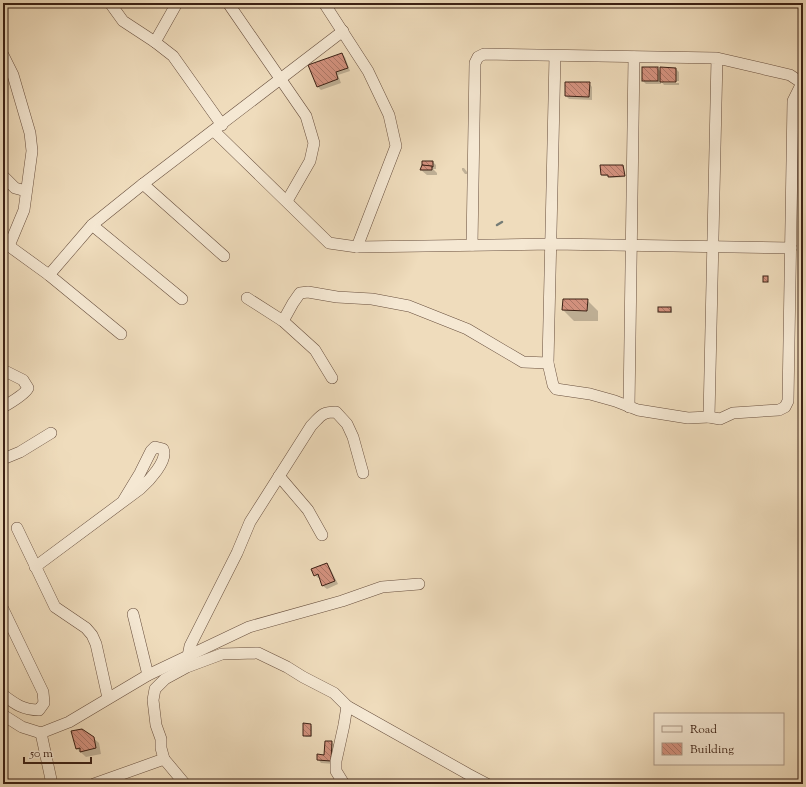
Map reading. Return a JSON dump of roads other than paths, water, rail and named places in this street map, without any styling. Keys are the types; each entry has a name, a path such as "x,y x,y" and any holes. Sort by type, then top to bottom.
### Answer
{"street":[{"path":"110,3 123,20 173,56 218,128 329,243 358,248 552,244 791,248"},
{"path":"155,42 178,3"},
{"path":"228,3 306,116 314,143 310,161 287,201"},
{"path":"324,3 344,31 368,71 389,115 396,146 358,248"},
{"path":"50,275 92,225 143,184 344,31"},
{"path":"472,245 475,63 478,57 484,54 717,58 790,75 802,84 793,101 788,401 785,407 780,410 733,413 720,419 709,417 688,418 638,410 590,394 556,389 553,385 548,363 556,56"},
{"path":"3,55 13,75 30,133 32,151 24,210 6,246 50,275 120,334"},
{"path":"629,407 634,57"},
{"path":"709,417 717,58"},
{"path":"3,176 15,188 26,191"},
{"path":"143,184 224,256"},
{"path":"92,225 182,299"},
{"path":"283,321 300,293 308,292 372,299 409,306 453,323 467,329 523,362 548,363"},
{"path":"247,298 283,321 315,350 332,378"},
{"path":"3,370 23,380 28,388 15,401 3,407"},
{"path":"188,656 190,646 238,553 250,522 311,426 326,412 336,412 347,424 353,437 363,473"},
{"path":"3,459 20,452 51,434"},
{"path":"35,567 140,489 151,478 164,457 165,452 163,449 155,447 151,451 140,474 123,501"},
{"path":"279,476 308,510 322,535"},
{"path":"17,528 55,607 78,622 92,635 96,644 108,698"},
{"path":"3,715 22,727 41,733 69,722 148,675 249,627 342,602 382,588 419,584"},
{"path":"3,609 43,692 44,703 38,710 28,710 16,705 3,695"},
{"path":"133,614 148,675"},
{"path":"185,784 164,759 161,748 161,738 156,725 154,712 153,700 155,689 165,679 187,667 215,656 222,654 258,653 288,667 334,693 347,706 488,784"},
{"path":"344,784 336,771 336,761 347,706"},
{"path":"41,733 52,784"},
{"path":"94,784 164,759"}],"waterway":[{"path":"497,225 502,222"}]}
